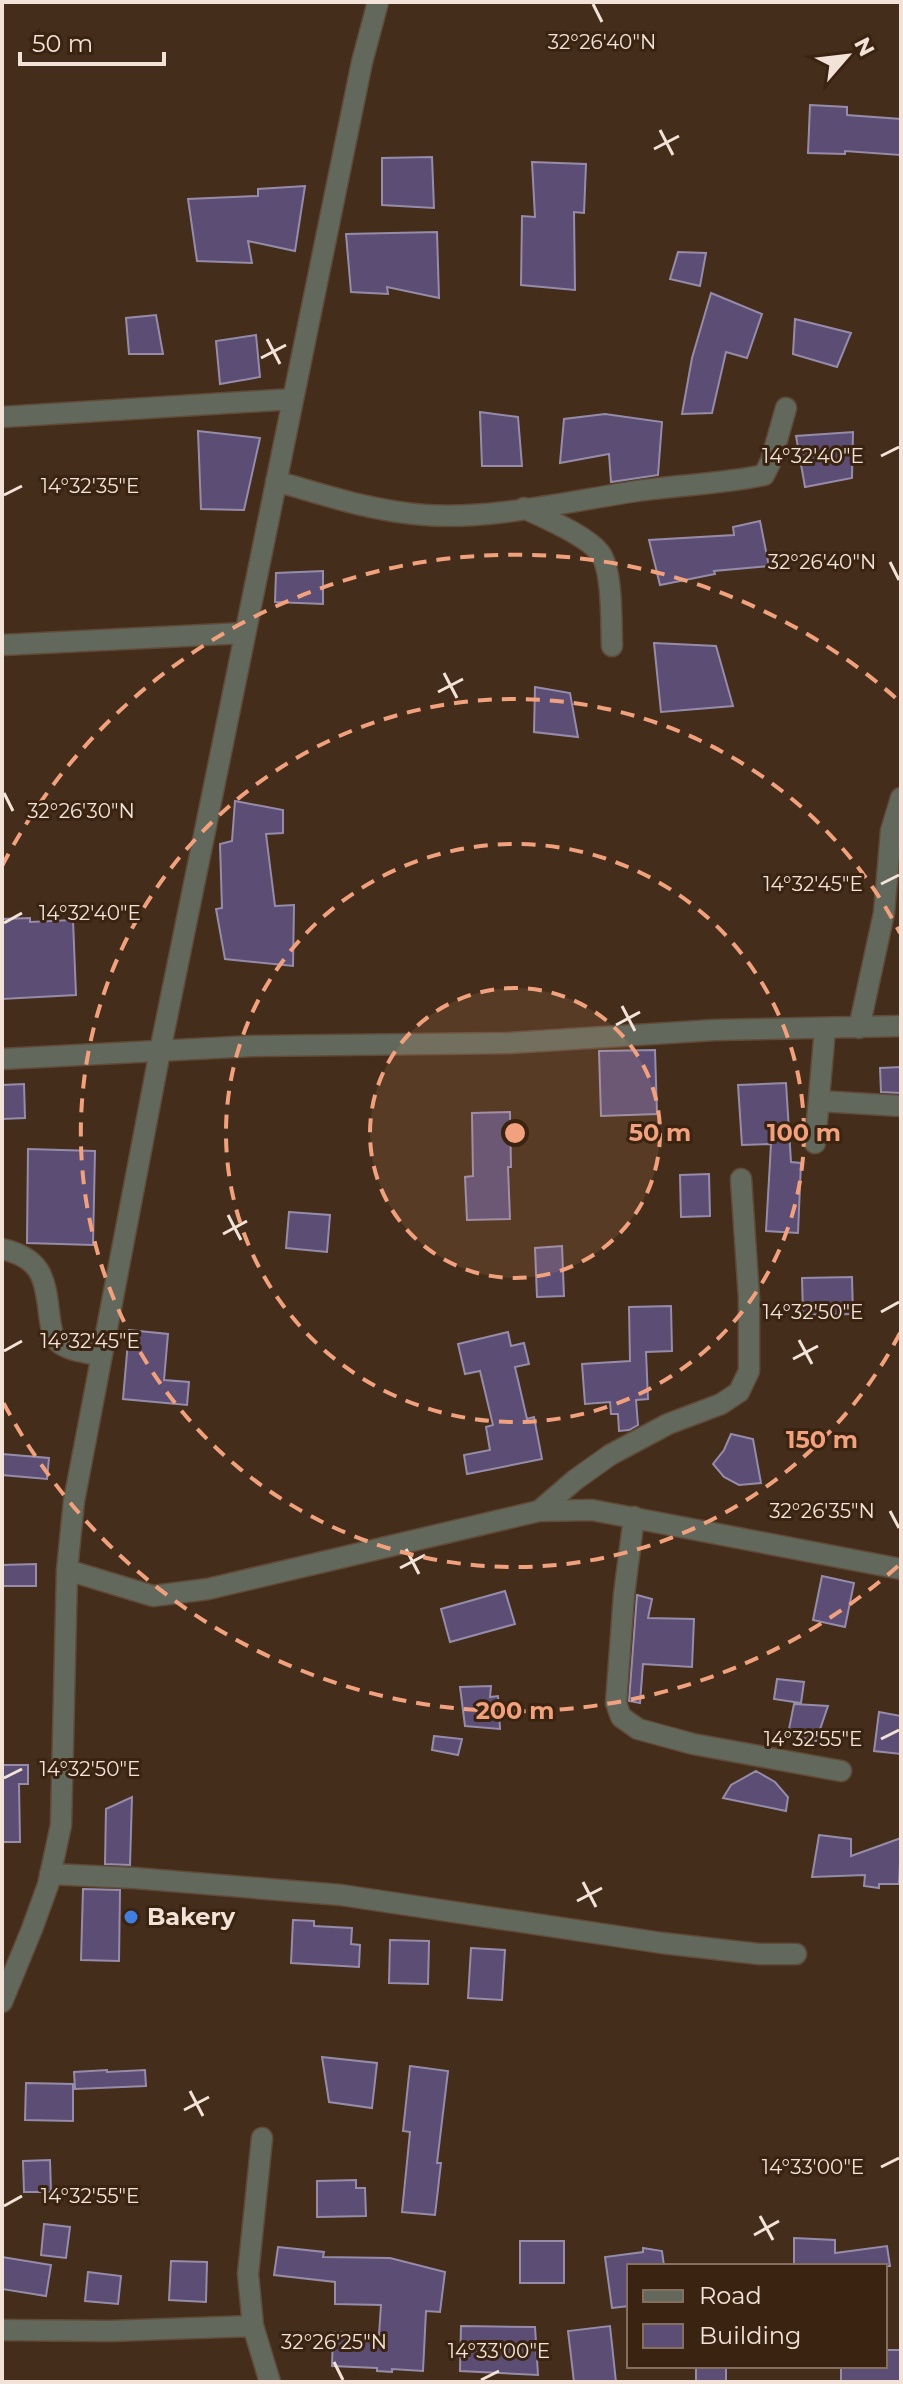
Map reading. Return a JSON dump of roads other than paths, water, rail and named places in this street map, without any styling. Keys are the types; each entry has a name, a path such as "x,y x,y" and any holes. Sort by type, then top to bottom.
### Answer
{"street":[{"path":"2,2002 32,1929 50,1874 61,1825 67,1570 74,1501 160,1051 362,62 378,2"},
{"path":"2,417 293,399"},
{"path":"276,481 363,507 426,515 475,515 744,479 764,475 786,408"},
{"path":"524,508 577,535 600,553 607,573 612,646"},
{"path":"2,645 245,633"},
{"path":"859,1028 884,913 891,831 901,798"},
{"path":"2,1059 253,1046 509,1043 715,1030 901,1026"},
{"path":"815,1143 825,1029"},
{"path":"819,1101 901,1106"},
{"path":"539,1511 610,1455 668,1424 721,1404 739,1392 749,1371 749,1298 741,1179"},
{"path":"2,1249 30,1259 40,1272 46,1283 55,1338 68,1348 101,1356"},
{"path":"67,1570 153,1596 208,1589 539,1511 592,1510 901,1569"},
{"path":"634,1517 624,1595 616,1703 621,1717 638,1729 693,1744 841,1771"},
{"path":"50,1874 341,1895 662,1943 759,1954 796,1954"},
{"path":"262,2138 248,2274 253,2326 270,2382"},
{"path":"2,2330 110,2331 253,2326"}],"place":[{"name":"Bakery","path":"131,1917"}]}
